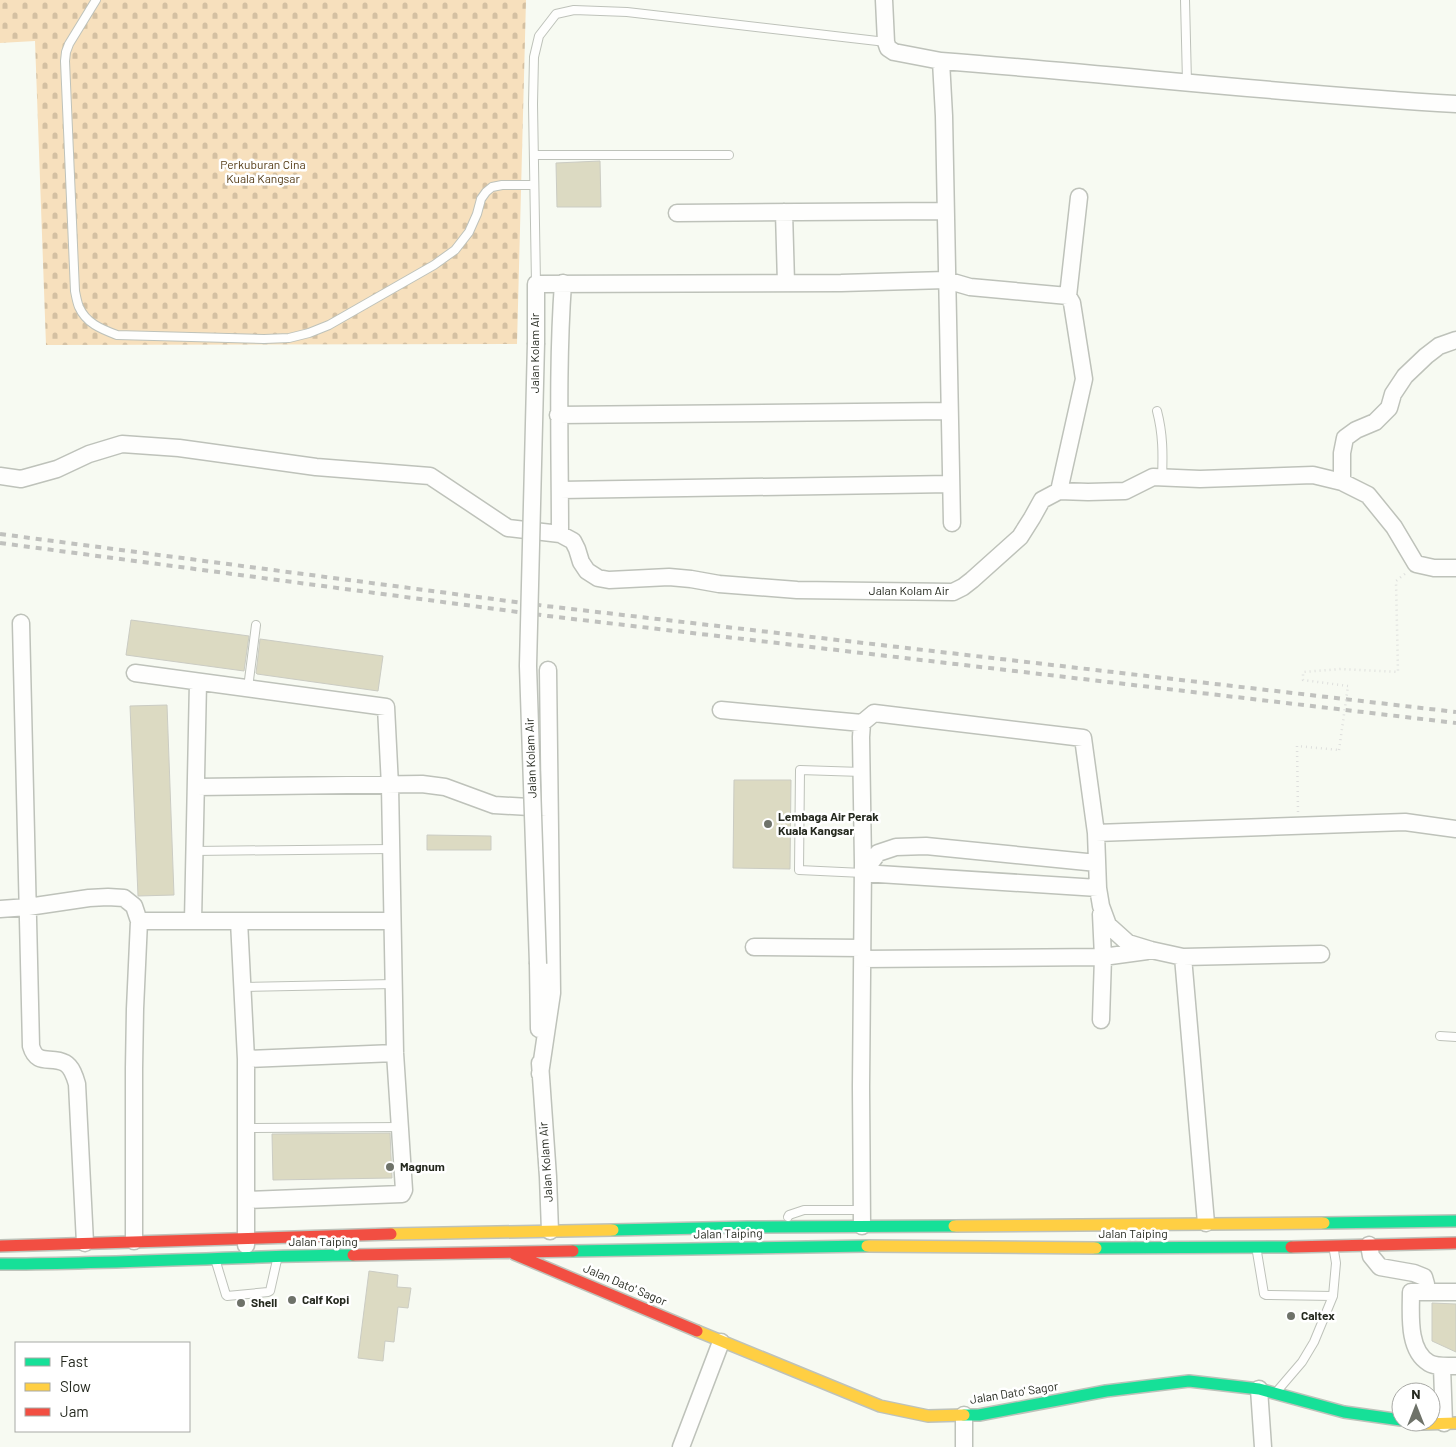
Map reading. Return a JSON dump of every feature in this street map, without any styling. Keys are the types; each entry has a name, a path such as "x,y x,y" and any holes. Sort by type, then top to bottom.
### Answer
{"main road":[{"name":"Jalan Taiping","path":"0,1246 246,1238 786,1227 862,1218 1206,1223 1456,1220"},
{"path":"862,1218 878,1238 904,1246"},
{"path":"1206,1223 1211,1231 1243,1246"},
{"path":"550,1231 586,1250"},
{"name":"Jalan Taiping","path":"0,1264 120,1264 278,1256 838,1246 1146,1248 1334,1247 1369,1244 1456,1243"},
{"name":"Jalan Dato' Sagor","path":"508,1252 721,1342 880,1406 928,1416 979,1415 1106,1391 1189,1381 1259,1389 1344,1412 1391,1419"}],"street":[{"path":"884,0 888,48 894,52 941,62 1361,98 1456,104"},
{"path":"941,62 944,116 952,523"},
{"path":"1079,197 1068,296 1072,303 1084,379 1059,491 1125,491 1154,477 1200,479 1313,475 1342,482 1368,495 1394,527 1416,564 1434,568 1456,568"},
{"path":"677,214 945,211"},
{"path":"784,212 786,283"},
{"path":"536,284 946,280 970,287 1068,296"},
{"path":"0,476 21,479 57,469 89,454 122,444 179,448 316,467 430,476 508,528 560,534 558,415 563,283"},
{"name":"Jalan Kolam Air","path":"536,284 528,666 540,1074 550,1231"},
{"path":"1342,482 1342,453 1345,438 1356,430 1375,422 1389,408 1393,394 1405,376 1426,356 1439,346 1456,340"},
{"path":"558,415 949,411"},
{"path":"560,490 951,484"},
{"name":"Jalan Kolam Air","path":"560,534 573,541 581,562 588,571 598,578 609,580 669,577 719,584 797,590 953,592 972,580 1020,537 1042,500 1059,491"},
{"path":"21,623 31,1046 33,1053 37,1057 65,1063 77,1084 85,1243"},
{"path":"540,1074 552,993 548,670"},
{"path":"135,673 386,707 390,786 395,1053 404,1190 402,1194 246,1200"},
{"path":"193,921 198,682"},
{"path":"721,710 862,722 874,712 1082,738 1096,832 1098,888 1101,906 1101,1020"},
{"path":"862,722 862,1218"},
{"path":"196,787 390,786 422,784 444,787 494,806 550,808"},
{"path":"1096,832 1405,822 1456,829"},
{"path":"863,873 878,853 896,847 926,846 1097,863"},
{"path":"863,873 1098,888"},
{"path":"0,909 89,898 124,898 134,906 139,921 134,1069 134,1241"},
{"path":"1101,906 1108,926 1128,943 1183,957 1321,954"},
{"path":"139,921 392,921"},
{"path":"239,921 246,1059 246,1258"},
{"path":"754,947 862,954 1102,958 1151,950"},
{"path":"1183,957 1206,1223"},
{"path":"246,1059 395,1053"},
{"path":"1369,1244 1372,1256 1380,1268 1424,1277 1426,1292"},
{"path":"1450,1423 1449,1366 1429,1363 1418,1353 1412,1332 1411,1292 1456,1292"},
{"path":"681,1447 721,1342"},
{"path":"1259,1389 1263,1447"},
{"path":"964,1415 964,1447"}],"lane":[{"path":"96,0 69,44 65,62 75,291 79,307 88,320 100,329 117,335 264,339 289,338 308,333 329,325 426,270 456,250 469,232 481,199 492,187 502,185 534,185"},
{"path":"1185,0 1187,82"},
{"path":"536,284 534,57 539,36 556,14 574,10 627,12 886,42"},
{"path":"534,155 729,155"},
{"path":"1157,411 1162,429 1162,478"},
{"path":"248,688 256,625"},
{"path":"862,772 800,770 798,870 863,873"},
{"path":"194,851 391,849"},
{"path":"243,987 394,984"},
{"path":"1440,1036 1456,1037"},
{"path":"246,1128 401,1127"},
{"path":"786,1227 788,1215 804,1210 862,1218"},
{"path":"1256,1246 1264,1294 1333,1296"},
{"path":"1276,1393 1302,1362 1333,1296 1336,1263 1334,1247"},
{"path":"215,1259 227,1296 270,1291 278,1256"}],"path":[{"path":"1298,826 1297,746 1339,750 1348,686 1303,680 1303,672 1342,668 1398,672 1396,581 1416,564"}],"green space":[{"name":"Perkuburan Cina Kuala Kangsar","path":"0,0 526,0 517,344 46,345 35,41 0,43"}],"building":[{"path":"600,161 601,207 557,207 556,163"},
{"path":"131,620 249,636 244,671 126,655"},
{"path":"260,639 383,656 378,691 257,674"},
{"path":"167,705 174,895 138,896 130,706"},
{"path":"734,780 791,780 790,869 733,868"},
{"path":"427,835 491,836 491,850 427,850"},
{"path":"390,1133 392,1178 273,1180 272,1134"},
{"path":"369,1271 398,1275 397,1287 411,1288 408,1308 398,1307 394,1342 385,1341 383,1361 358,1358"},
{"path":"1432,1303 1456,1304 1456,1352 1432,1341"}],"railway":[{"path":"0,534 546,606 1456,712"},
{"path":"0,543 548,616 1456,723"}],"traffic: fast":[{"path":"1324,1223 1456,1221"},
{"path":"613,1230 954,1226"},
{"path":"573,1251 867,1246"},
{"path":"1096,1248 1291,1247"},
{"path":"0,1264 353,1255"},
{"path":"964,1415 979,1415 1106,1391 1189,1381 1259,1389 1344,1412 1391,1419"}],"traffic: slow":[{"path":"954,1226 1324,1223"},
{"path":"391,1234 613,1230"},
{"path":"867,1246 1096,1248"},
{"path":"697,1331 880,1406 928,1416 964,1415"},
{"path":"1441,1423 1456,1423"}],"traffic: jam":[{"path":"0,1246 391,1234"},
{"path":"1291,1247 1456,1243"},
{"path":"353,1255 573,1251"},
{"path":"514,1254 697,1331"}],"place":[{"name":"Lembaga Air Perak Kuala Kangsar","path":"768,824"},
{"name":"Magnum","path":"390,1167"},
{"name":"Calf Kopi","path":"292,1300"},
{"name":"Shell","path":"241,1303"},
{"name":"Caltex","path":"1291,1316"}]}
